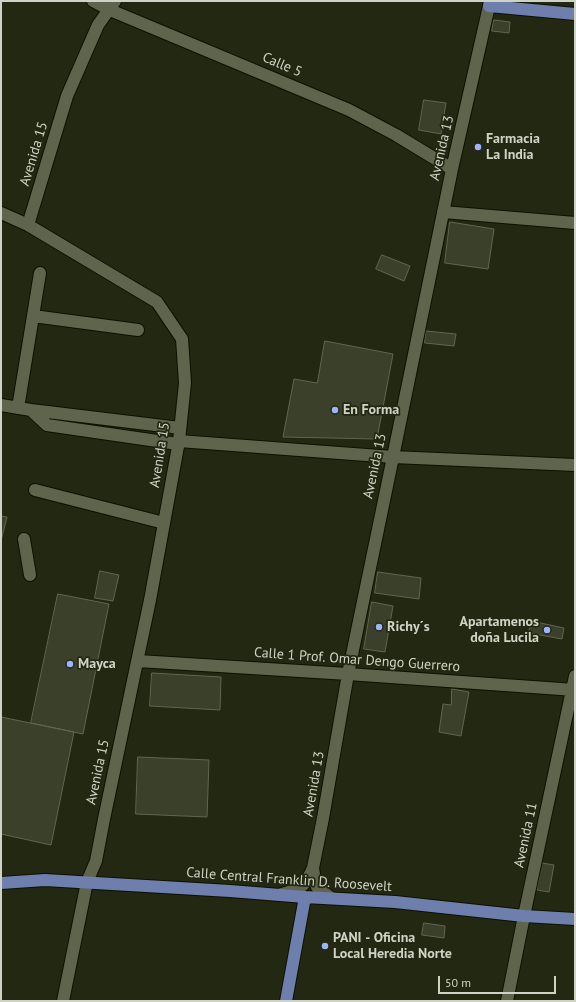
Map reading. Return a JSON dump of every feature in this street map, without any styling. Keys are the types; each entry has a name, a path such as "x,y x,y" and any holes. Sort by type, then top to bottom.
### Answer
{"main road":[{"path":"490,4 575,14"},
{"name":"Calle Central Franklin D. Roosevelt","path":"1,883 45,880 87,882 395,902 524,916 575,919"},
{"path":"286,1001 305,897"}],"street":[{"name":"Calle 5","path":"93,1 112,5 349,110 396,135 452,169"},
{"name":"Avenida 13","path":"278,895 303,885 308,879 313,868 348,674 392,457 452,169 490,4"},
{"name":"Avenida 15","path":"63,1001 87,882 96,861 138,661 179,442 186,383 182,339 158,302 28,225 67,96 98,25 112,5"},
{"path":"444,212 575,223"},
{"path":"1,213 28,225"},
{"path":"18,408 40,273"},
{"path":"33,316 138,330"},
{"path":"1,405 180,428"},
{"path":"31,410 47,426 179,442 392,457 575,465"},
{"path":"35,490 164,523"},
{"path":"24,539 30,574"},
{"name":"Calle 1 Prof. Omar Dengo Guerrero","path":"138,661 574,690"},
{"name":"Avenida 11","path":"507,1001 524,916 574,690 575,676"},
{"name":"Avenida 13","path":"313,868 317,887 331,898"}],"building":[{"path":"494,20 510,22 509,33 492,31"},
{"path":"424,100 446,103 441,134 419,130"},
{"path":"450,222 494,229 488,269 445,263"},
{"path":"382,255 410,266 404,281 376,269"},
{"path":"426,331 456,334 454,346 425,343"},
{"name":"En Forma","path":"325,341 393,354 377,439 283,437 294,379 317,383"},
{"path":"1,516 7,517 1,541"},
{"path":"100,571 119,575 113,601 95,598"},
{"path":"378,572 421,578 419,599 375,593"},
{"name":"Mayca","path":"58,594 109,604 83,734 31,723"},
{"name":"Richy´s","path":"372,602 393,606 385,652 364,649"},
{"name":"Apartamenos doña Lucila","path":"531,621 564,628 562,639 529,633"},
{"path":"152,673 221,677 220,710 150,706"},
{"path":"452,689 469,692 461,736 439,732 443,704 451,705"},
{"path":"1,717 74,732 51,845 1,834"},
{"path":"138,757 209,760 207,817 136,814"},
{"path":"542,863 554,865 549,892 537,890"},
{"path":"424,923 445,926 444,938 422,935"}],"place":[{"name":"Farmacia La India","path":"478,147"},
{"name":"En Forma","path":"335,410"},
{"name":"Richy´s","path":"379,627"},
{"name":"Apartamenos doña Lucila","path":"547,630"},
{"name":"Mayca","path":"70,664"},
{"name":"PANI - Oficina Local Heredia Norte","path":"325,946"}]}
